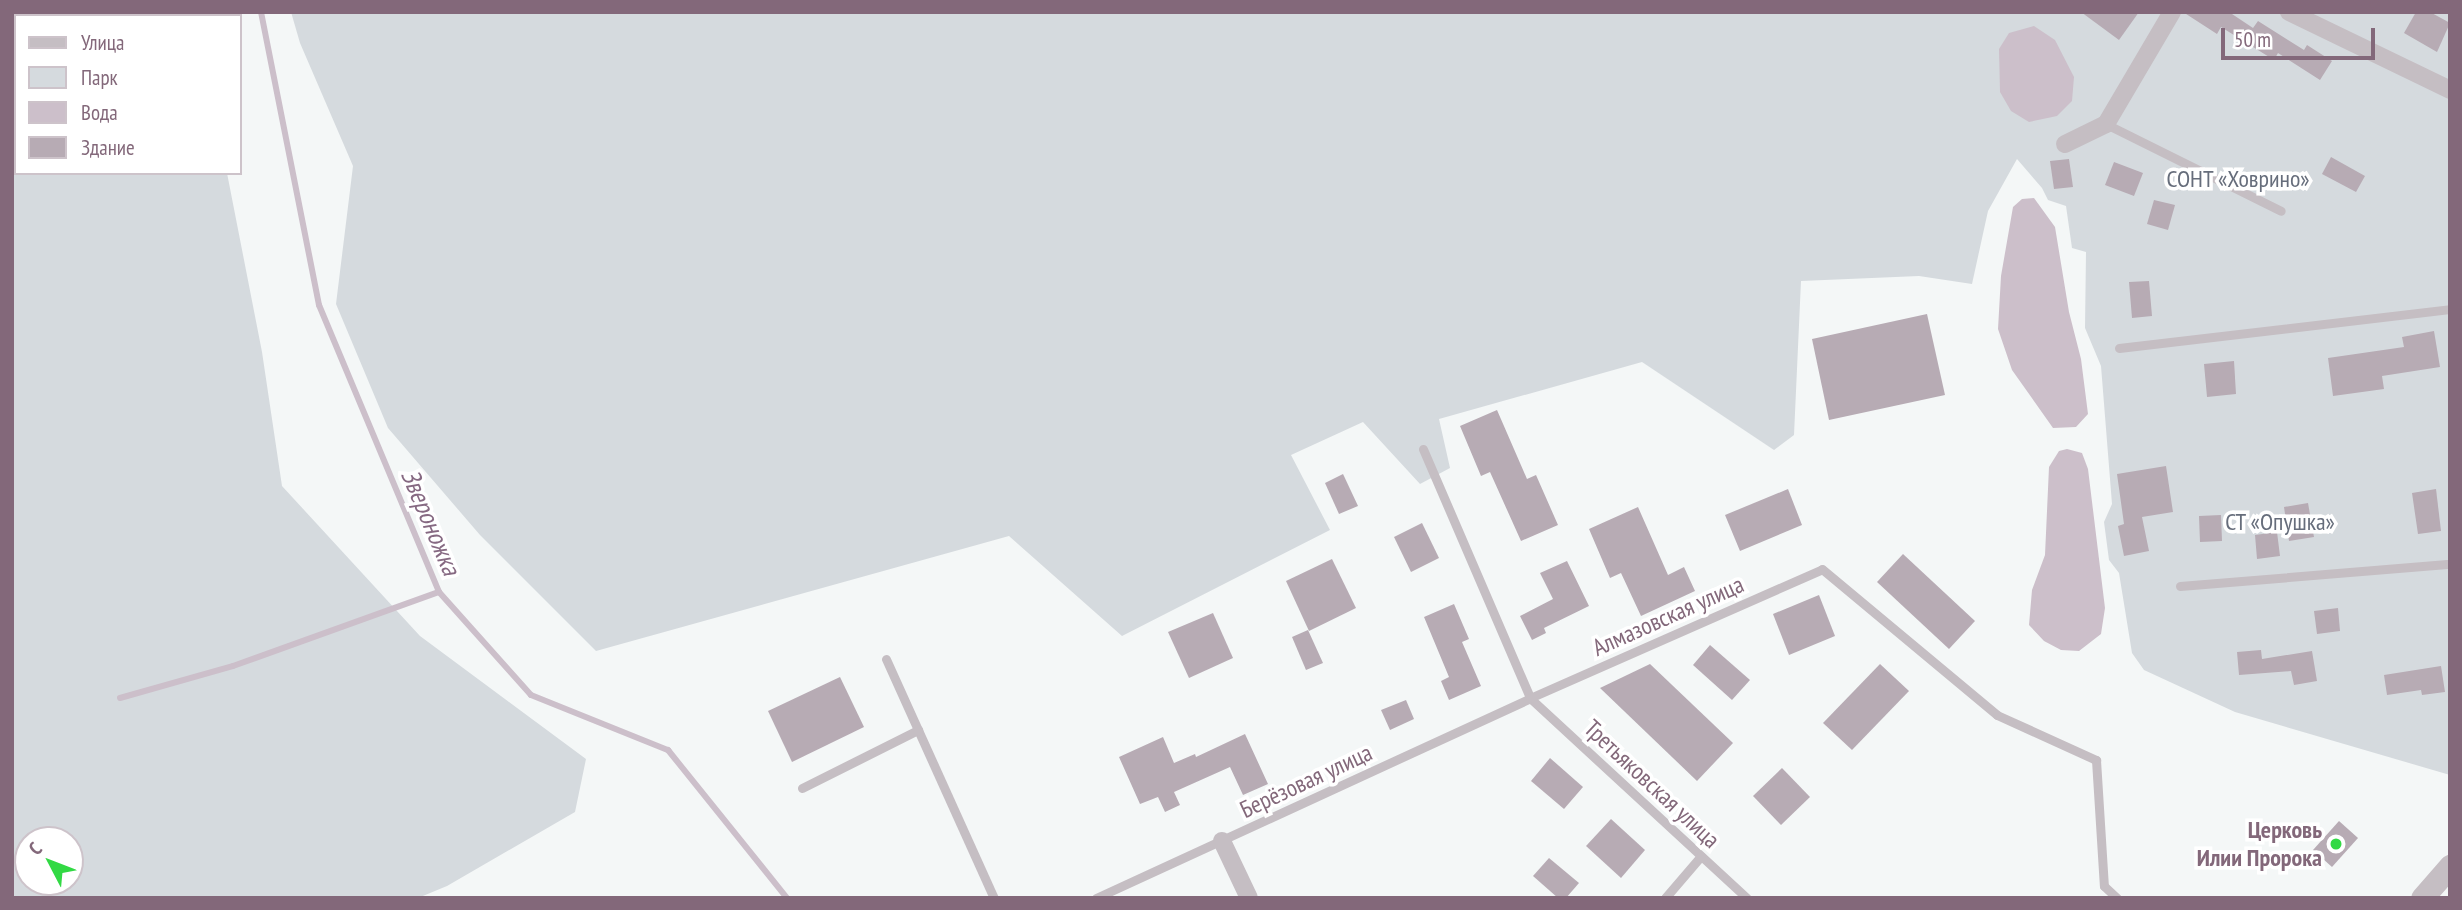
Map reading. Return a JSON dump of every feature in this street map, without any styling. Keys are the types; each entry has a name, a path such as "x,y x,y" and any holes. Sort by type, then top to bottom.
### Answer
{"street":[{"path":"2065,144 2106,124 2172,12"},
{"path":"2289,12 2450,90"},
{"path":"1222,841 1249,898"},
{"path":"2422,898 2450,866"}],"lane":[{"path":"2106,124 2281,211"},
{"path":"2119,348 2450,309"},
{"path":"1423,449 1531,698"},
{"path":"2180,586 2450,564"},
{"name":"Алмазовская улица","path":"1531,698 1822,569 1997,715 2096,760 2104,886 2117,898"},
{"path":"887,659 994,898"},
{"name":"Берёзовая улица","path":"1096,898 1531,698"},
{"name":"Третьяковская улица","path":"1531,698 1747,898"},
{"path":"802,788 918,730"},
{"path":"1665,898 1701,856"}],"green space":[{"path":"12,12 185,12 186,14 14,14 14,175 227,175 262,352 282,486 420,636 586,759 575,812 447,886 418,898 12,898"},
{"path":"291,12 2450,12 2450,775 2235,712 2144,670 2132,653 2119,573 2109,560 2104,522 2112,504 2101,366 2085,328 2086,252 2072,248 2066,206 2048,200 2042,188 2017,159 1988,211 1972,284 1919,276 1801,281 1794,435 1774,450 1642,362 1439,419 1450,468 1420,484 1363,422 1291,455 1330,530 1122,636 1009,536 596,651 480,535 388,428 336,304 353,166 300,43"}],"water":[{"path":"2034,26 2055,40 2074,77 2072,101 2057,116 2029,122 2011,111 2000,92 1999,49 2009,33"},
{"path":"2034,198 2055,227 2069,312 2081,359 2088,414 2076,427 2053,428 2012,370 1998,329 2001,276 2013,207 2022,199"},
{"path":"2067,449 2082,453 2088,469 2105,608 2101,634 2079,651 2061,650 2044,641 2029,625 2032,590 2045,555 2049,467 2059,451"}],"building":[{"path":"2081,12 2139,12 2119,40"},
{"path":"2183,12 2229,12 2253,28 2258,21 2304,50 2307,45 2332,61 2320,80 2278,53 2274,60 2221,27 2217,34"},
{"path":"2416,12 2430,12 2450,23 2437,52 2404,33"},
{"path":"2331,157 2365,176 2356,192 2322,174"},
{"path":"2069,159 2073,187 2054,189 2050,161"},
{"path":"2114,162 2143,173 2134,196 2105,185"},
{"path":"2154,200 2175,205 2168,230 2147,224"},
{"path":"2149,281 2152,316 2132,318 2129,282"},
{"path":"1927,314 1945,395 1829,420 1812,339"},
{"path":"2434,331 2440,367 2382,376 2384,389 2333,396 2328,358 2404,347 2402,337"},
{"path":"2234,361 2236,394 2207,397 2204,364"},
{"path":"1497,410 1527,479 1536,475 1558,525 1521,541 1490,472 1481,476 1460,426"},
{"path":"2166,466 2173,512 2142,517 2149,551 2124,556 2118,526 2124,524 2117,474"},
{"path":"1343,474 1358,506 1339,514 1325,483"},
{"path":"1788,489 1802,525 1740,551 1725,515"},
{"path":"2436,489 2441,531 2418,534 2412,493"},
{"path":"2308,503 2314,537 2289,541 2284,507"},
{"path":"1638,507 1668,575 1684,567 1695,591 1641,616 1621,573 1610,578 1589,529"},
{"path":"2221,515 2222,541 2200,542 2199,516"},
{"path":"1422,523 1439,558 1411,572 1394,537"},
{"path":"2277,532 2280,556 2257,559 2255,535"},
{"path":"1903,554 1975,621 1949,649 1877,582"},
{"path":"1332,559 1356,608 1309,631 1286,581"},
{"path":"1567,561 1589,606 1544,628 1546,633 1532,640 1520,616 1553,599 1540,573"},
{"path":"1819,595 1835,636 1789,655 1773,614"},
{"path":"1454,604 1469,639 1462,642 1481,686 1449,700 1441,681 1449,677 1424,617"},
{"path":"2338,608 2340,631 2317,634 2314,611"},
{"path":"1213,613 1233,658 1189,678 1168,632"},
{"path":"1308,630 1323,663 1306,670 1292,637"},
{"path":"1710,645 1750,680 1732,700 1693,665"},
{"path":"2261,650 2262,659 2312,651 2317,681 2294,685 2291,671 2239,675 2237,652"},
{"path":"1650,664 1733,743 1697,781 1600,688"},
{"path":"1880,664 1909,691 1852,750 1823,723"},
{"path":"2441,666 2445,692 2422,695 2421,690 2387,695 2384,675"},
{"path":"840,677 864,727 792,762 768,711"},
{"path":"1406,700 1414,719 1390,730 1381,710"},
{"path":"1245,734 1268,784 1243,795 1230,767 1174,792 1180,805 1165,812 1158,797 1140,804 1119,757 1163,737 1174,763 1195,754 1196,757"},
{"path":"1550,758 1583,787 1564,809 1531,781"},
{"path":"1782,768 1810,797 1781,825 1753,796"},
{"path":"1611,819 1645,850 1621,878 1586,846"},
{"name":"Церковь Илии Пророка","path":"2339,821 2358,838 2332,867 2313,850"},
{"path":"1549,858 1579,883 1566,898 1558,898 1533,876"}],"waterway":[{"name":"Звероножка","path":"261,12 319,305 439,592 531,695 668,750 787,898"},
{"path":"120,698 233,666 439,592"}],"place":[{"name":"Церковь Илии Пророка","path":"2336,844"}],"park label":[{"name":"СОНТ «Ховрино»","path":"2238,179"},
{"name":"СТ «Опушка»","path":"2280,522"}]}
